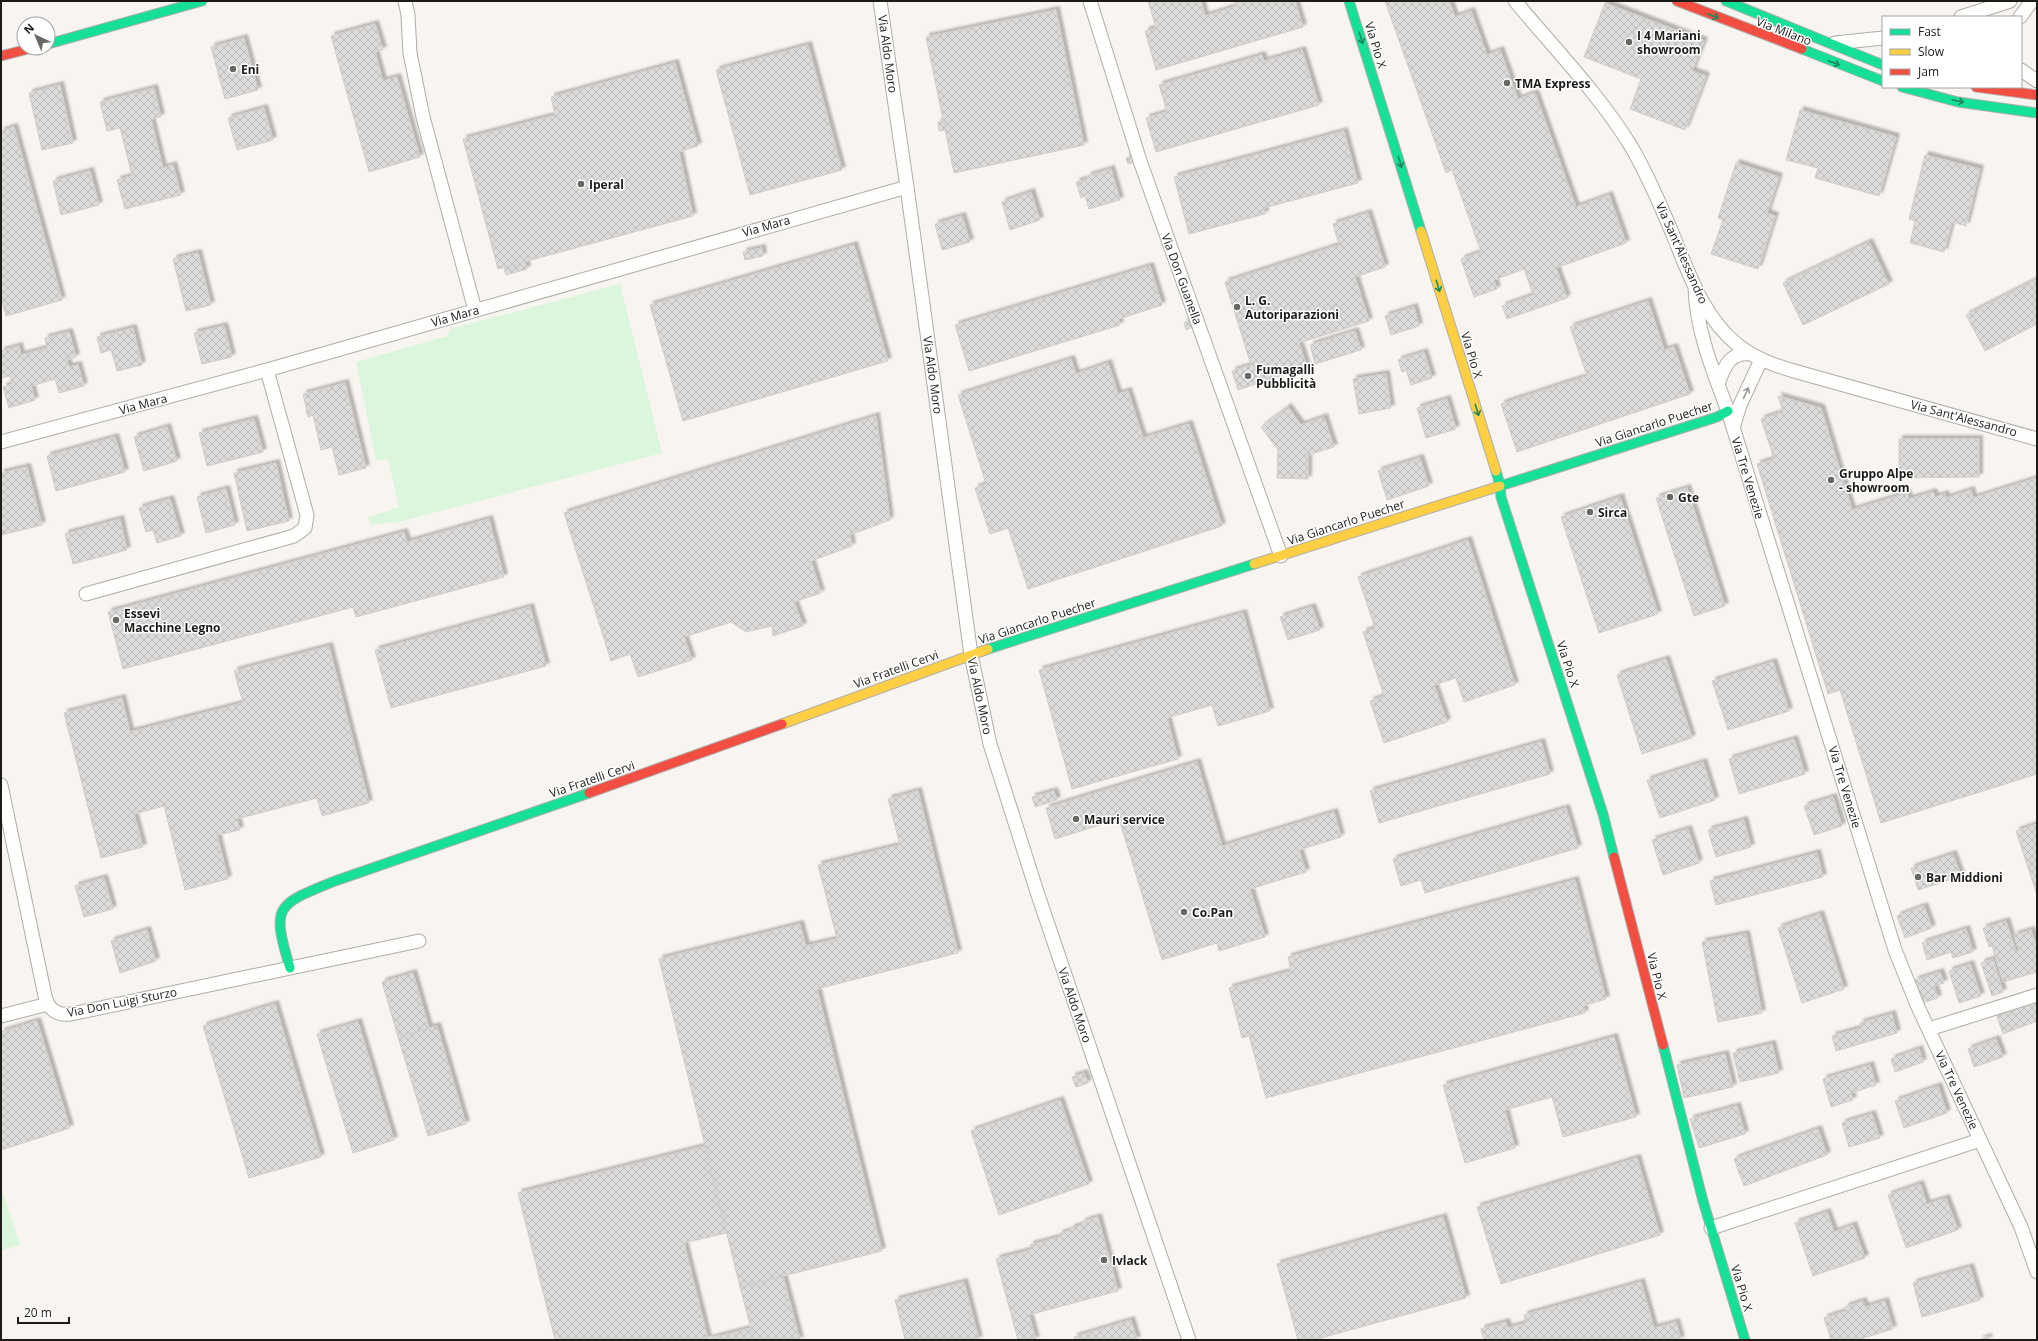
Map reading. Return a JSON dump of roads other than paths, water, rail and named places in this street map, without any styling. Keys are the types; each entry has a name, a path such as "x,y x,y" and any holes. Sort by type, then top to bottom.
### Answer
{"street":[{"path":"56,42 202,1"},
{"path":"405,1 408,15 410,53 423,117 475,310"},
{"path":"408,15 411,1"},
{"name":"Via Aldo Moro","path":"880,1 971,655 990,744 1038,895 1189,1340"},
{"name":"Via Don Guanella","path":"1090,1 1140,161 1281,556"},
{"name":"Via Pio X","path":"1349,1 1500,485 1500,497 1604,814 1648,992 1711,1228 1745,1340"},
{"name":"Via Sant'Alessandro","path":"1515,1 1598,101 1632,148 1662,207 1695,287 1721,328 1731,339 1756,357 1816,378 2037,438"},
{"name":"Via Milano","path":"1677,1 1882,81"},
{"name":"Via Milano","path":"1726,1 1882,65"},
{"path":"1970,16 2010,1"},
{"path":"2021,16 2032,1"},
{"path":"1829,43 1854,42 1882,38"},
{"path":"1,56 16,52"},
{"path":"2022,71 2037,81"},
{"path":"1906,88 1973,104 2037,113"},
{"path":"1920,92 1940,90 1971,94 1983,88 2037,95"},
{"name":"Via Mara","path":"1,442 267,370 907,187"},
{"name":"Via Tre Venezie","path":"1695,287 1698,322 1728,411 1895,950 1929,1029 2025,1236 2037,1272"},
{"path":"1718,384 1730,360 1743,353 1756,357 1733,428"},
{"path":"86,594 294,536 305,528 307,524 307,514 267,370"},
{"name":"Via Giancarlo Puecher","path":"971,655 1717,417 1728,411"},
{"name":"Via Fratelli Cervi","path":"290,968 278,918 283,906 296,897 335,881 620,782 971,655"},
{"path":"1,785 48,1004 1,1016"},
{"name":"Via Don Luigi Sturzo","path":"48,1004 57,1012 71,1014 420,941"},
{"path":"1929,1029 2037,995"},
{"path":"1711,1228 1980,1140"}],"place":[{"name":"I 4 Mariani showroom","path":"1629,42"},
{"name":"Eni","path":"233,69"},
{"name":"TMA Express","path":"1507,83"},
{"name":"Iperal","path":"581,184"},
{"name":"L. G. Autoriparazioni","path":"1237,307"},
{"name":"Fumagalli Pubblicità","path":"1248,376"},
{"name":"Gruppo Alpe - showroom","path":"1831,480"},
{"name":"Gte","path":"1670,497"},
{"name":"Sirca","path":"1590,512"},
{"name":"Essevi Macchine Legno","path":"116,620"},
{"name":"Mauri service","path":"1076,819"},
{"name":"Bar Middioni","path":"1918,877"},
{"name":"Co.Pan","path":"1184,912"},
{"name":"Ivlack","path":"1104,1260"}]}
